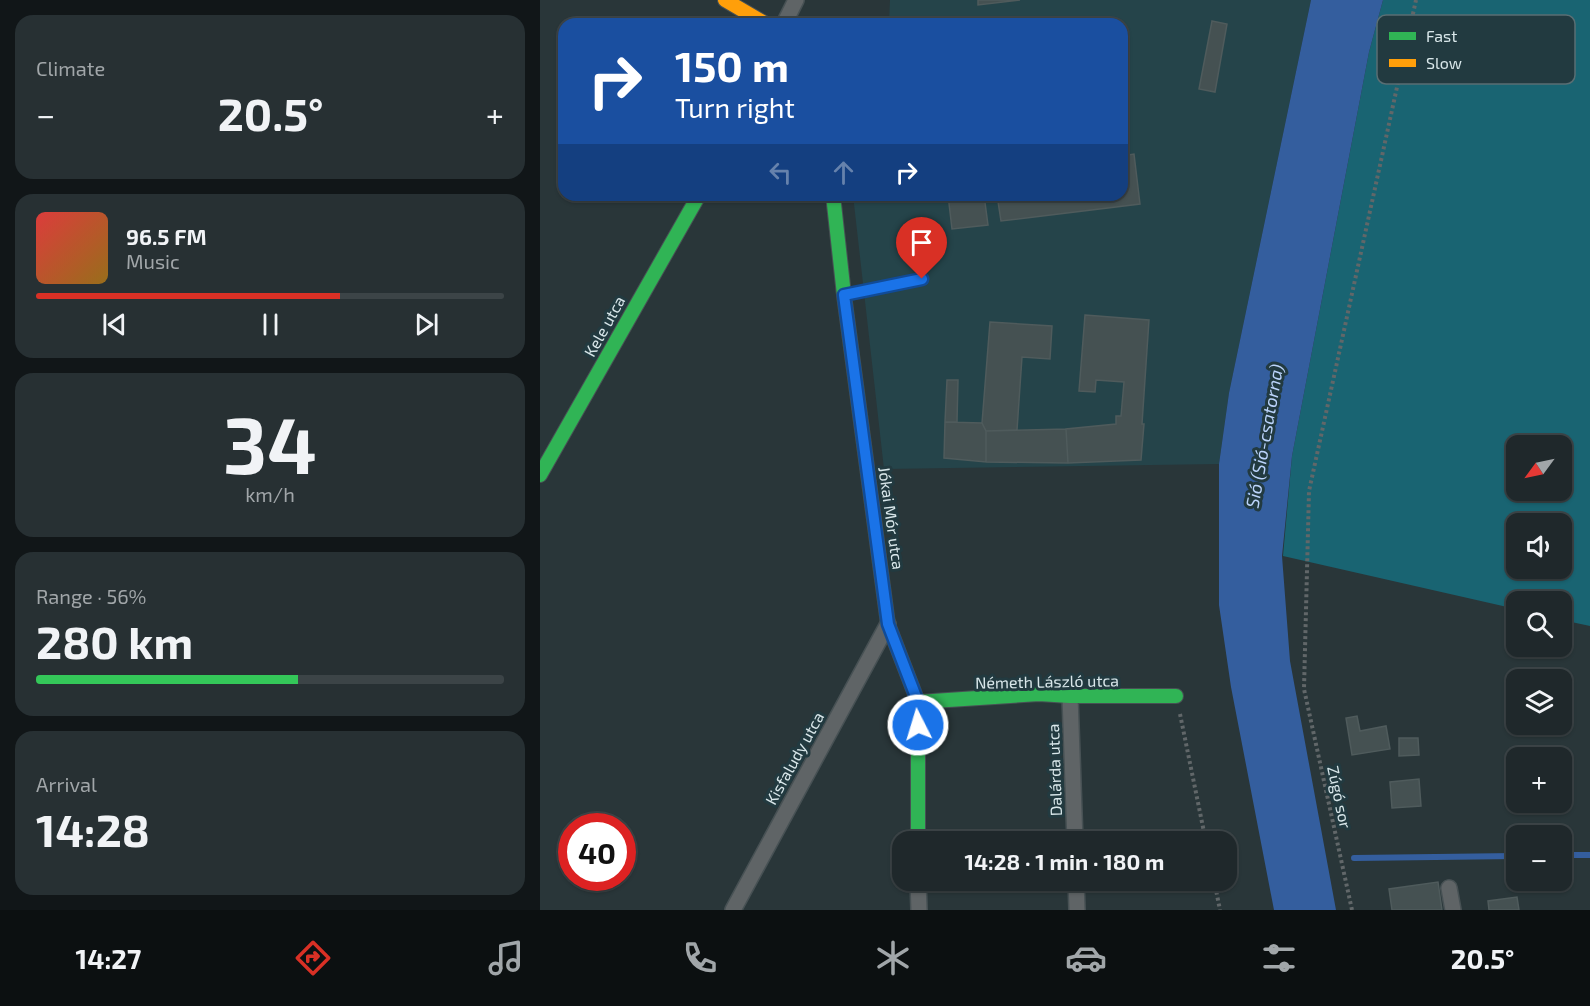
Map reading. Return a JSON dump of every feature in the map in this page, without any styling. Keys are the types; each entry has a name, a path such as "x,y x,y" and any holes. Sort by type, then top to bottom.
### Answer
{"street":[{"path":"725,0 756,18"},
{"path":"787,18 796,0"},
{"name":"Kele utca","path":"540,475 696,201"},
{"name":"Jókai Mór utca","path":"833,201 888,624 918,702 918,831"},
{"name":"Kisfaludy utca","path":"732,910 888,624"},
{"name":"Németh László utca","path":"918,702 1039,694 1176,696"},
{"name":"Dalárda utca","path":"1070,696 1075,831"},
{"path":"1449,888 1454,910"},
{"path":"918,891 919,910"},
{"path":"1076,891 1077,910"}],"lane":[{"path":"844,295 922,279"}],"path":[{"name":"Zúgó sor","path":"1413,15 1416,0"},
{"name":"Zúgó sor","path":"1352,910 1304,689 1309,491 1398,84"},
{"path":"1176,696 1204,831"},
{"path":"1216,891 1220,910"}],"shaded area":[{"path":"890,0 1311,0 1229,393 1219,464 884,469 854,201 1128,201 1128,18 889,18"},
{"path":"1383,0 1590,0 1590,626 1572,622 1572,591 1506,591 1506,607 1283,556 1292,456 1369,52 1377,22 1377,84 1575,84 1575,15 1379,15"}],"water":[{"name":"Sió (Sió-csatorna)","path":"1311,0 1383,0 1379,15 1377,15 1369,52 1292,456 1282,556 1290,661 1336,910 1274,910 1231,687 1219,605 1219,464 1229,393"}],"building":[{"path":"978,0 1020,0 978,5"},
{"path":"1212,21 1227,24 1215,92 1199,89"},
{"path":"1134,154 1140,204 1001,221 998,201 1128,201 1128,155"},
{"path":"949,201 985,201 988,225 952,229"},
{"path":"1085,315 1149,320 1141,460 1068,463 1066,429 1116,424 1116,416 1121,416 1124,382 1096,380 1095,392 1079,391"},
{"path":"990,322 1052,326 1050,359 1022,357 1017,430 986,431 982,423"},
{"path":"947,380 958,380 957,422 945,422"},
{"path":"945,422 982,423 986,431 986,462 944,458"},
{"path":"1066,429 1068,463 986,462 986,431"},
{"path":"1357,716 1360,731 1386,726 1390,749 1352,755 1346,718"},
{"path":"1399,738 1418,738 1419,755 1399,756"},
{"path":"1419,779 1421,806 1392,808 1390,782"},
{"path":"1438,882 1442,910 1392,910 1389,889"},
{"path":"1517,897 1519,910 1489,910 1488,901"}],"waterway":[{"path":"1572,855 1590,855"},
{"path":"1354,858 1506,856"}],"traffic: fast":[{"path":"540,475 696,201"},
{"path":"834,201 888,624 918,702 918,831"},
{"path":"918,702 1039,694 1176,696"}],"traffic: slow":[{"path":"725,0 756,18"}],"route":[{"path":"918,725 918,702 888,624 844,295 922,279"}]}
